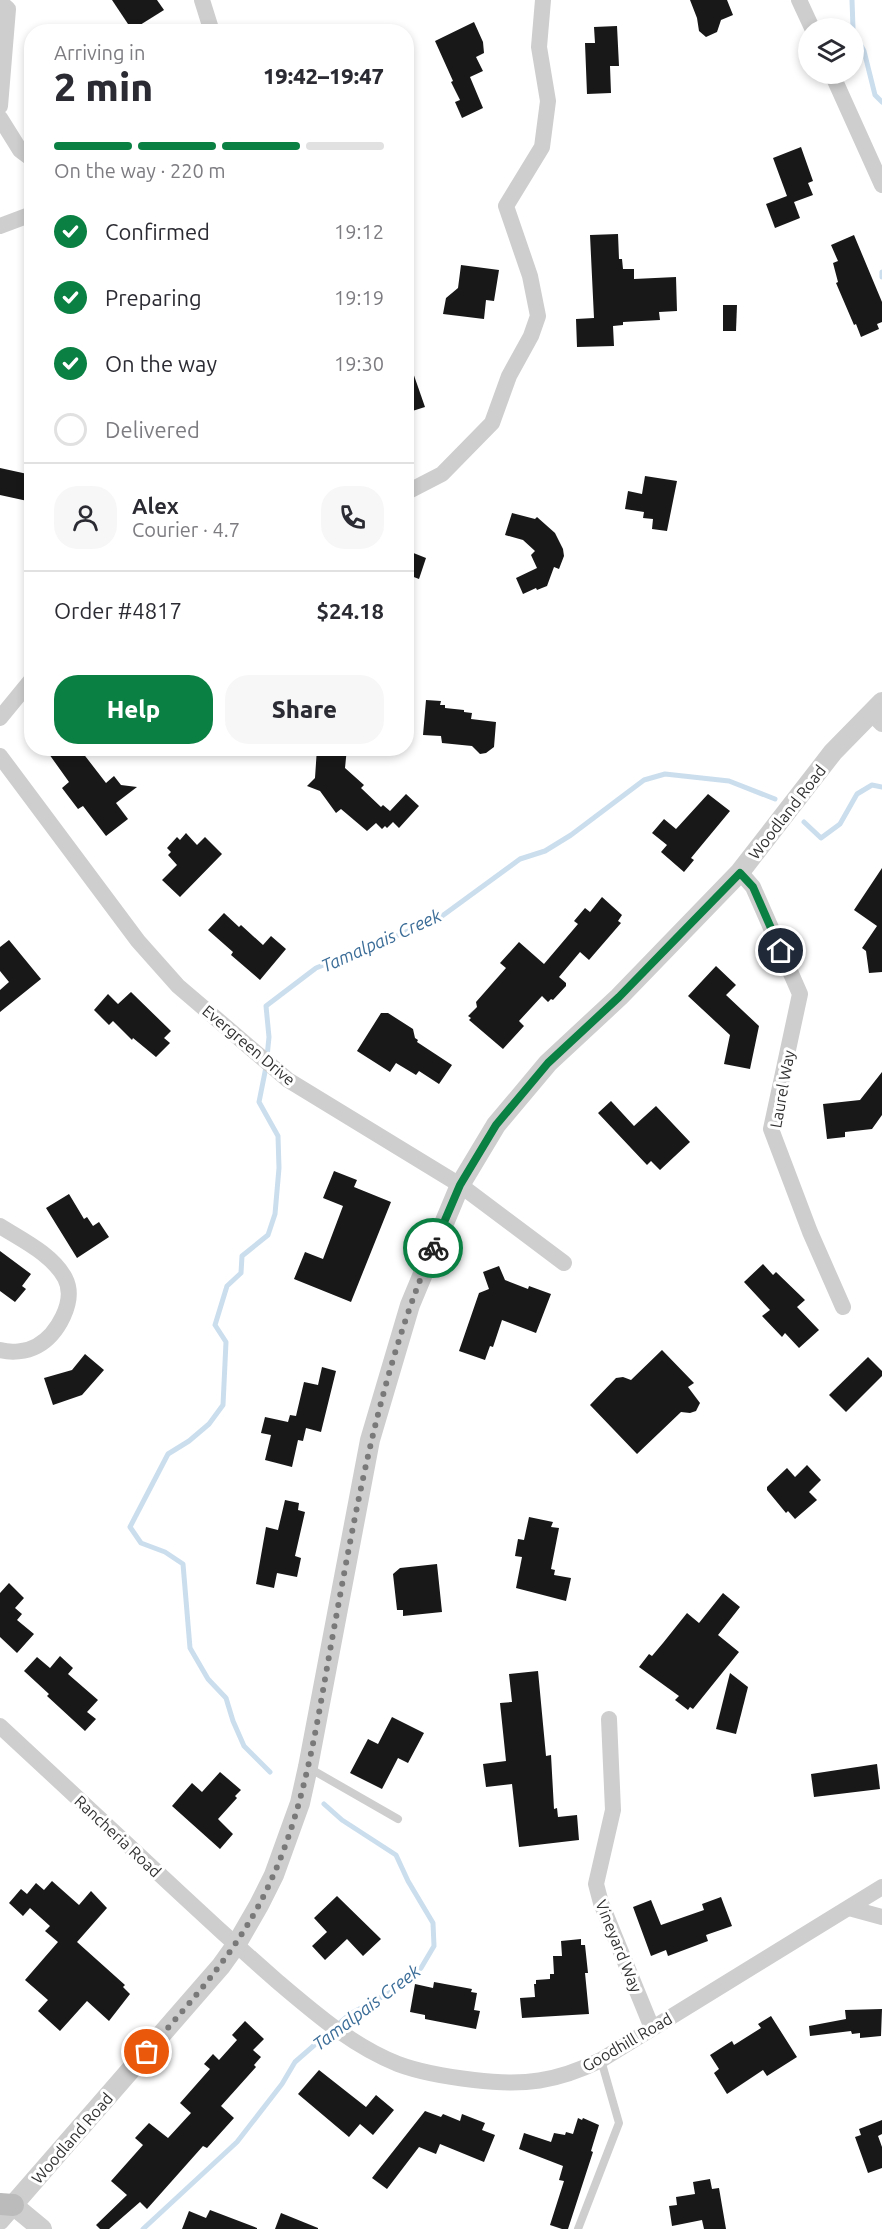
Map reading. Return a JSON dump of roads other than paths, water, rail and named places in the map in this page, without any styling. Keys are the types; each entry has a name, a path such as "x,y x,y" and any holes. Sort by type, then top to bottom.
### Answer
{"street":[{"path":"202,0 210,24"},
{"path":"414,488 442,474 492,423 509,376 531,336 538,316 530,276 506,206 542,147 548,101 539,47 543,0"},
{"path":"799,0 807,18"},
{"path":"0,2 8,9 0,106"},
{"path":"837,84 882,185"},
{"path":"0,118 24,153"},
{"path":"0,226 24,217"},
{"path":"0,718 24,689"},
{"name":"Woodland Road","path":"4,2210 221,1966 236,1945 274,1875 300,1803 308,1767 370,1440 410,1305 460,1185 496,1125 548,1063 619,997 740,873 833,752 878,713"},
{"name":"Evergreen Drive","path":"0,756 138,941 178,986 288,1080 460,1185 564,1263"},
{"name":"Laurel Way","path":"740,873 753,887 800,994 771,1129 810,1232 843,1307"},
{"path":"0,1226 42,1253 56,1266 66,1279 69,1291 68,1303 62,1317 48,1338 36,1346 23,1350 7,1352 0,1350"},
{"name":"Vineyard Way","path":"609,1719 614,1810 596,1884 601,1903 652,2028"},
{"name":"Rancheria Road","path":"0,1726 236,1945"},
{"name":"Goodhill Road","path":"236,1945 324,2020 375,2053 415,2069 450,2078 501,2084 552,2079 577,2072 601,2060 882,1887"},
{"path":"849,1908 882,1917"},
{"path":"4,2210 42,2229"}],"lane":[{"path":"308,1767 398,1819"},
{"path":"578,2229 619,2123 601,2060"}],"waterway":[{"path":"852,0 853,18"},
{"path":"864,51 875,95 882,102"},
{"path":"882,272 882,277"},
{"name":"Tamalpais Creek","path":"267,1057 269,1037 266,1006 316,968 438,919 520,859 545,851 571,835 644,780 665,774 729,781 775,799"},
{"name":"Tamalpais Creek","path":"804,822 821,838 840,824 857,794 872,785 882,787"},
{"name":"Tamalpais Creek","path":"266,1067 259,1102 278,1136 279,1168 275,1214 268,1235 242,1256 241,1273 227,1286 215,1325 226,1342 223,1405 209,1424 189,1441 168,1454 130,1527 141,1543 165,1552 183,1564 190,1648 208,1679 226,1698 244,1746 270,1772"},
{"name":"Tamalpais Creek","path":"143,2229 237,2142 282,2084 295,2062 350,2014 391,1992 421,1968 434,1946 433,1923 408,1881 396,1855 342,1820 324,1804"}]}
